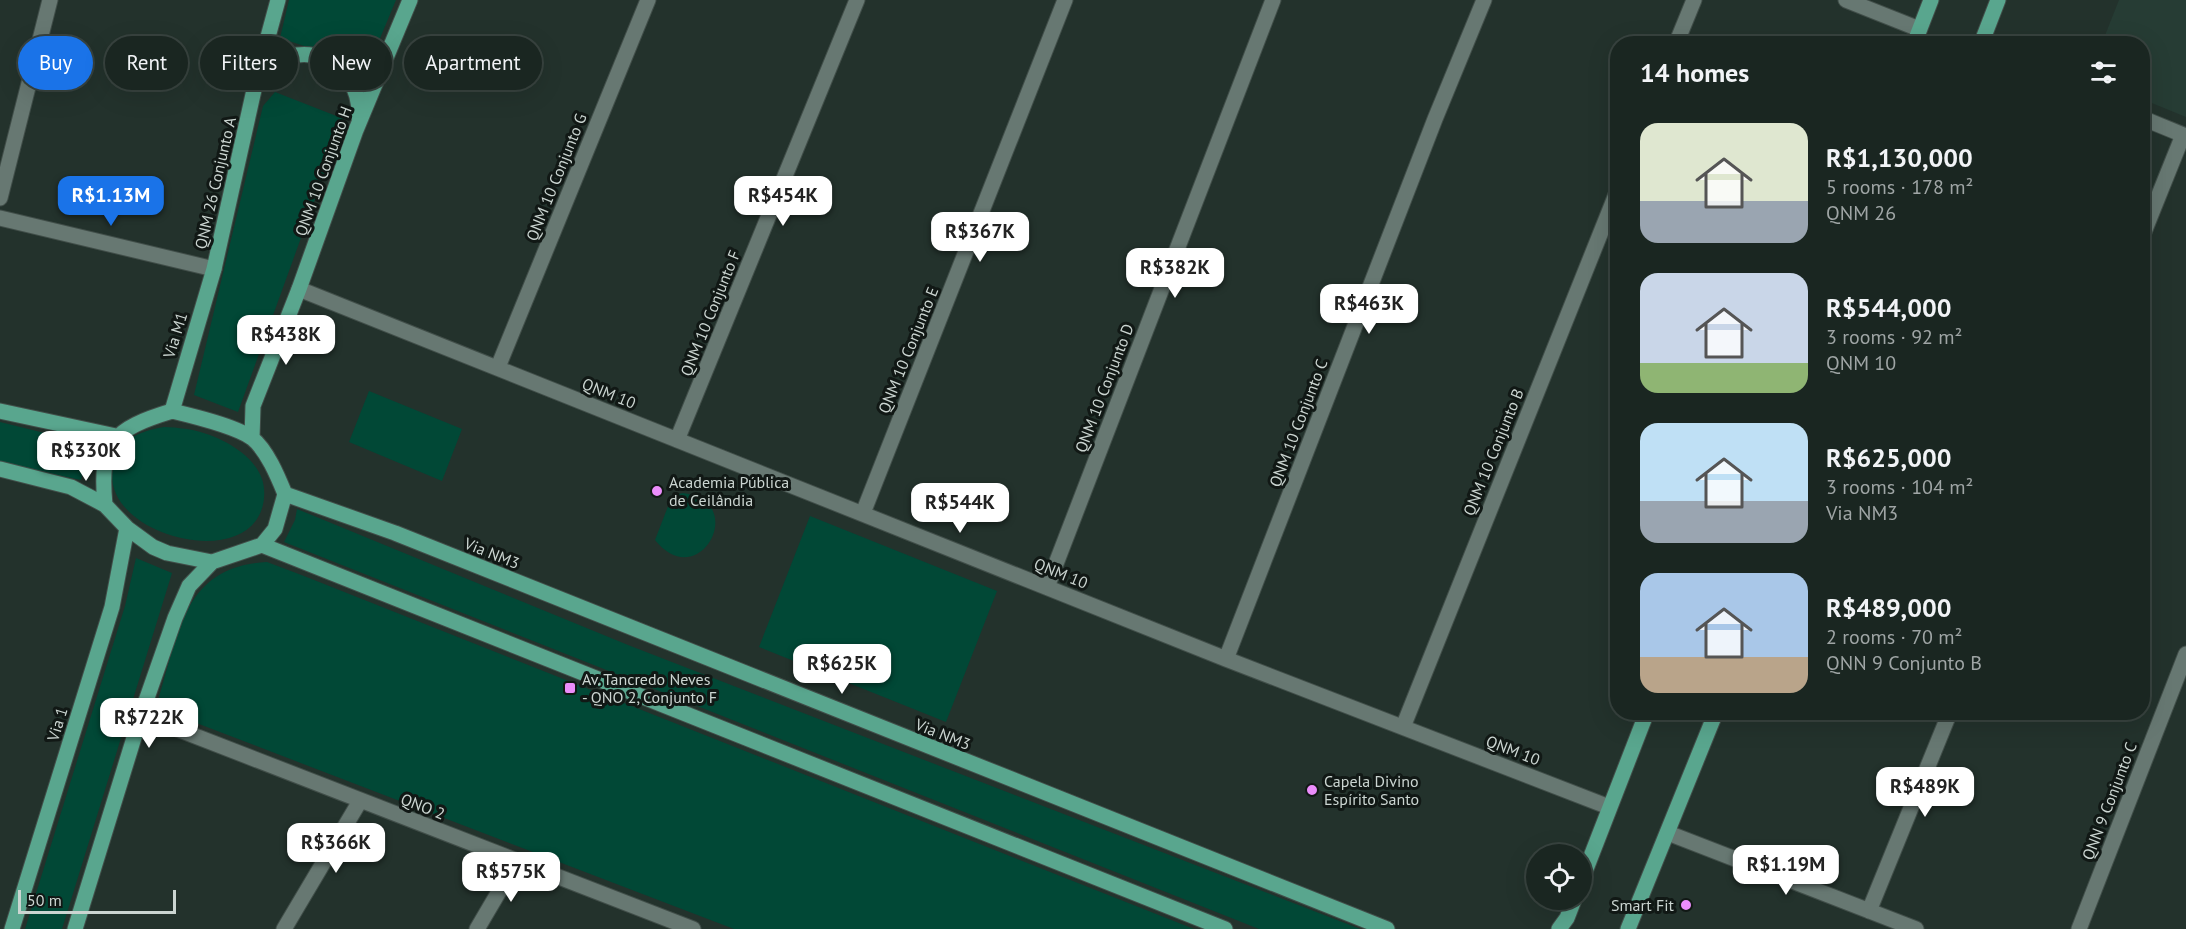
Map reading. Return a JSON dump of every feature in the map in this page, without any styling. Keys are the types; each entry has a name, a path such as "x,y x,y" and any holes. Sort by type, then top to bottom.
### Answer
{"main road":[{"name":"QNM 26 Conjunto A","path":"268,36 278,0"},
{"name":"QNM 10 Conjunto H","path":"299,290 356,130 410,0"},
{"path":"1919,36 1931,0"},
{"path":"1984,36 1998,0"},
{"path":"298,56 311,55 332,62 344,71 357,93 360,105 356,130"},
{"name":"QNM 26 Conjunto A","path":"214,269 254,90"},
{"name":"Via M1","path":"172,411 214,269"},
{"path":"252,438 253,406 299,290"},
{"path":"0,411 116,436"},
{"path":"75,929 141,715 189,586 212,562 262,545 275,529 285,494 277,476 252,438 204,419 172,411 141,420 116,436 105,460 103,478 105,505"},
{"path":"0,469 71,487 105,505 139,539 167,553 212,562"},
{"name":"Via NM3","path":"285,494 395,533 1387,929"},
{"name":"Via 1","path":"12,929 112,607 127,528"},
{"path":"262,545 1226,929"},
{"path":"1592,853 1644,720"},
{"path":"1628,929 1713,720"},
{"path":"1559,929 1568,918 1571,910"}],"street":[{"path":"0,198 50,0"},
{"name":"QNM 10 Conjunto G","path":"498,367 648,0"},
{"name":"QNM 10 Conjunto F","path":"677,440 858,0"},
{"name":"QNM 10 Conjunto E","path":"863,513 1065,0"},
{"name":"QNM 10 Conjunto D","path":"1047,587 1273,0"},
{"name":"QNM 10 Conjunto C","path":"1226,659 1435,119 1484,0"},
{"path":"1680,36 1694,0"},
{"path":"1846,0 1912,36"},
{"path":"2150,121 2185,135 2150,218"},
{"name":"QNM 10 Conjunto B","path":"1403,727 1610,210"},
{"path":"0,218 214,269"},
{"name":"QNM 10","path":"299,290 498,367 1226,659 1609,807"},
{"name":"QNN 9 Conjunto C","path":"2079,929 2186,654"},
{"name":"QNO 2","path":"141,715 517,861 672,926 693,929"},
{"path":"1869,911 1947,720"},
{"path":"284,929 360,801"},
{"path":"1668,833 1916,929"},
{"path":"477,929 517,861"}],"shaded area":[{"path":"2119,0 2186,0 2186,117 2150,102 2150,36 2105,36"}],"green space":[{"path":"289,0 396,0 381,36 310,36 310,48 298,44 298,36 280,36"},
{"path":"275,92 344,119 238,412 194,395 263,106"},
{"path":"369,391 462,429 442,481 349,442"},
{"path":"0,422 89,444 81,480 0,463"},
{"path":"164,427 214,436 241,452 251,461 262,478 264,491 264,498 255,522 235,536 209,541 180,538 152,528 129,512 115,491 113,466 116,457 125,443 132,438"},
{"path":"683,493 703,500 713,511 715,526 711,540 701,551 687,557 672,554 655,540 672,496"},
{"path":"297,509 628,645 1360,929 1259,929 284,542 295,520"},
{"path":"810,516 997,591 946,722 759,647"},
{"path":"136,558 172,573 62,929 25,929 125,606"},
{"path":"267,562 1194,929 734,929 165,711 159,697 180,627 189,607 202,589 218,576 239,566"}],"place":[{"name":"Academia Pública de Ceilândia","path":"657,491"},
{"name":"Av. Tancredo Neves - QNO 2, Conjunto F","path":"570,688"},
{"name":"Capela Divino Espírito Santo","path":"1312,790"},
{"name":"Smart Fit","path":"1686,905"}]}
